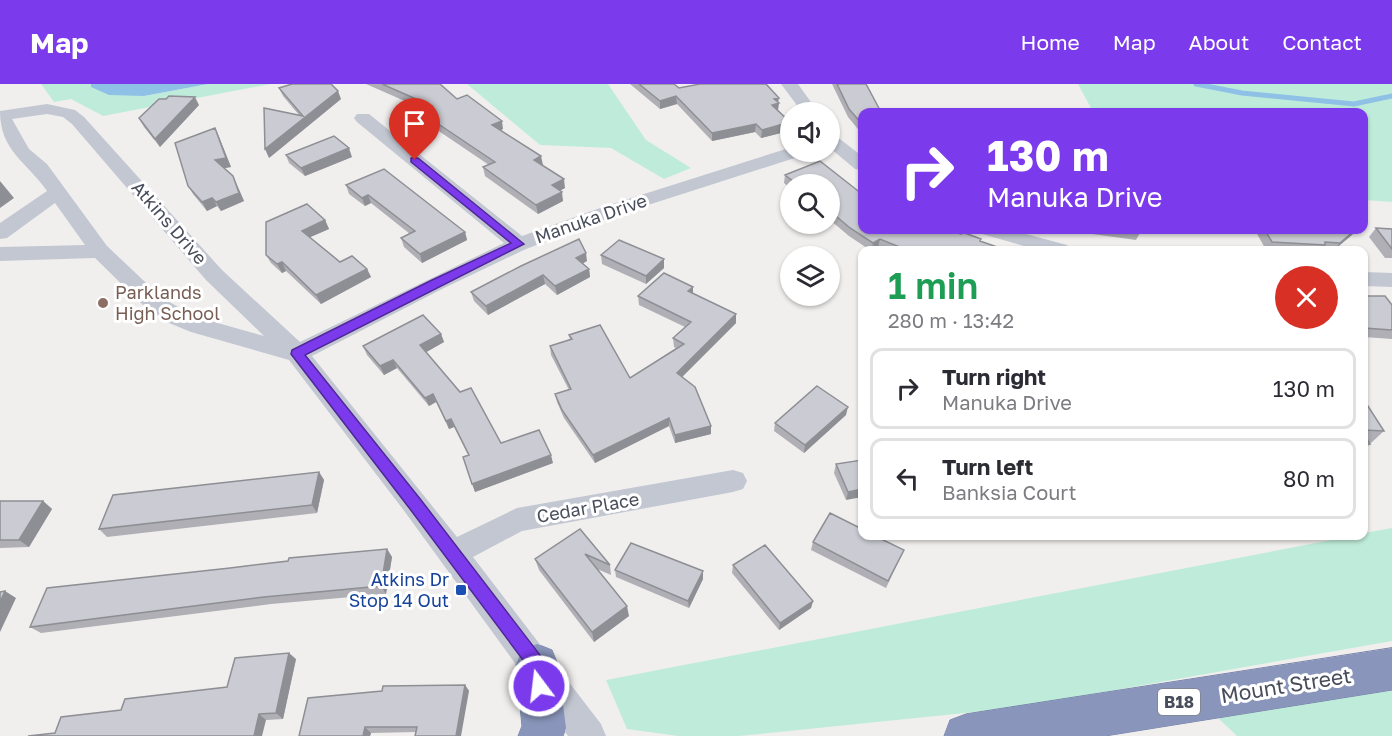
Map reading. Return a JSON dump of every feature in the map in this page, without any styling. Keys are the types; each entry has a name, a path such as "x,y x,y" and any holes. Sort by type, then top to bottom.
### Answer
{"highway":[{"path":"537,665 544,728 540,736"},
{"name":"Mount Street","path":"966,736 1392,669"}],"street":[{"path":"789,84 802,102"},
{"name":"Atkins Drive","path":"1,117 17,112 54,109 70,113 81,121 86,130 214,274 297,354 416,504 451,554 589,736"},
{"path":"1,117 11,152 40,168 100,251 153,302 199,326 297,354"},
{"path":"363,118 519,244"},
{"path":"840,147 858,162"},
{"name":"Manuka Drive","path":"297,354 434,284 519,244 610,211 780,157"},
{"path":"0,233 57,193"},
{"path":"1003,234 1046,246"},
{"path":"0,254 100,251"},
{"path":"1368,279 1392,280"},
{"name":"Cedar Place","path":"451,554 517,520 733,481"}],"green space":[{"path":"41,84 91,84 91,87 144,96 208,84 271,84 103,116 71,99 54,102"},
{"path":"467,84 608,84 646,140 691,168 664,179 611,148 540,145"},
{"path":"1078,84 1392,84 1392,202 1368,200 1368,108 1091,108"},
{"path":"1392,528 1392,641 1014,708 739,736 678,736 627,729 606,680 1331,540 1368,540 1368,532"},
{"path":"1392,689 1392,736 1237,736 1218,718"}],"water":[{"path":"91,84 208,84 144,96 109,95 91,87"}],"building":[{"path":"292,84 331,84 338,91 265,149 264,108 303,116 279,88"},
{"path":"382,84 440,84 457,99 467,95 502,121 492,125 541,156 534,160 564,179 552,185 562,192 536,205 483,167 495,162 419,111 432,106"},
{"path":"639,84 674,84 679,88 700,84 766,84 779,98 774,99 779,103 772,105 780,113 780,125 762,130 756,124 712,133 676,96 660,101"},
{"path":"837,84 866,84 879,108 858,108 858,119 849,109"},
{"path":"169,96 195,97 155,139 139,118 159,99 166,99"},
{"path":"215,128 226,158 215,160 233,176 239,193 216,202 212,198 202,202 188,186 175,143"},
{"path":"334,136 349,148 301,168 286,155"},
{"path":"818,162 821,162 837,174 788,174"},
{"path":"384,169 465,232 420,254 401,238 415,231 368,195 362,198 346,185"},
{"path":"840,177 858,191 858,233 840,220"},
{"path":"307,204 325,220 302,231 340,262 352,256 367,269 316,295 282,262 277,264 266,255 266,222"},
{"path":"1376,228 1392,229 1392,249"},
{"path":"859,234 967,234 994,246 897,246 880,239 873,243"},
{"path":"1267,234 1350,234 1340,243 1325,242 1325,245 1272,242"},
{"path":"579,239 586,253 576,258 589,269 555,286 543,275 486,306 471,292 521,266"},
{"path":"619,240 664,259 646,276 601,255"},
{"path":"664,273 693,287 688,291 736,314 677,373 695,387 711,426 675,435 669,418 593,455 562,410 555,394 571,389 550,346 572,339 569,335 600,325 630,378 684,344 673,338 691,322 638,296"},
{"path":"1368,296 1385,296 1392,305 1392,330 1368,328"},
{"path":"423,315 441,334 420,345 460,392 471,388 501,443 539,430 551,455 472,484 463,457 469,455 451,419 446,421 433,394 425,398 393,360 380,366 363,346"},
{"path":"817,386 848,407 805,445 775,423"},
{"path":"1368,406 1384,431 1368,430"},
{"path":"858,461 858,490 848,492 836,464"},
{"path":"319,472 312,505 99,529 113,495"},
{"path":"0,501 43,501 19,540 0,540"},
{"path":"830,513 858,527 858,540 883,540 904,550 888,581 813,542"},
{"path":"580,529 610,565 585,554 627,606 592,632 535,559"},
{"path":"631,543 703,571 688,601 615,570"},
{"path":"765,545 813,601 780,623 733,565"},
{"path":"387,549 381,586 264,597 30,627 47,588 288,561 289,558"},
{"path":"5,591 0,602 0,592"},
{"path":"289,653 276,713 259,714 254,736 28,736 55,733 61,717 121,710 125,699 227,687 235,658"},
{"path":"465,685 456,736 415,736 417,727 365,727 363,736 299,736 308,698 382,691 383,686"}],"waterway":[{"path":"1196,84 1242,93 1354,104 1392,96"}],"place":[{"name":"Parklands High School","path":"103,303"},
{"name":"Atkins Dr Stop 14 Out","path":"461,590"}],"route":[{"path":"415,160 519,244 434,284 297,354 416,504 451,554 537,665 539,686"}]}
